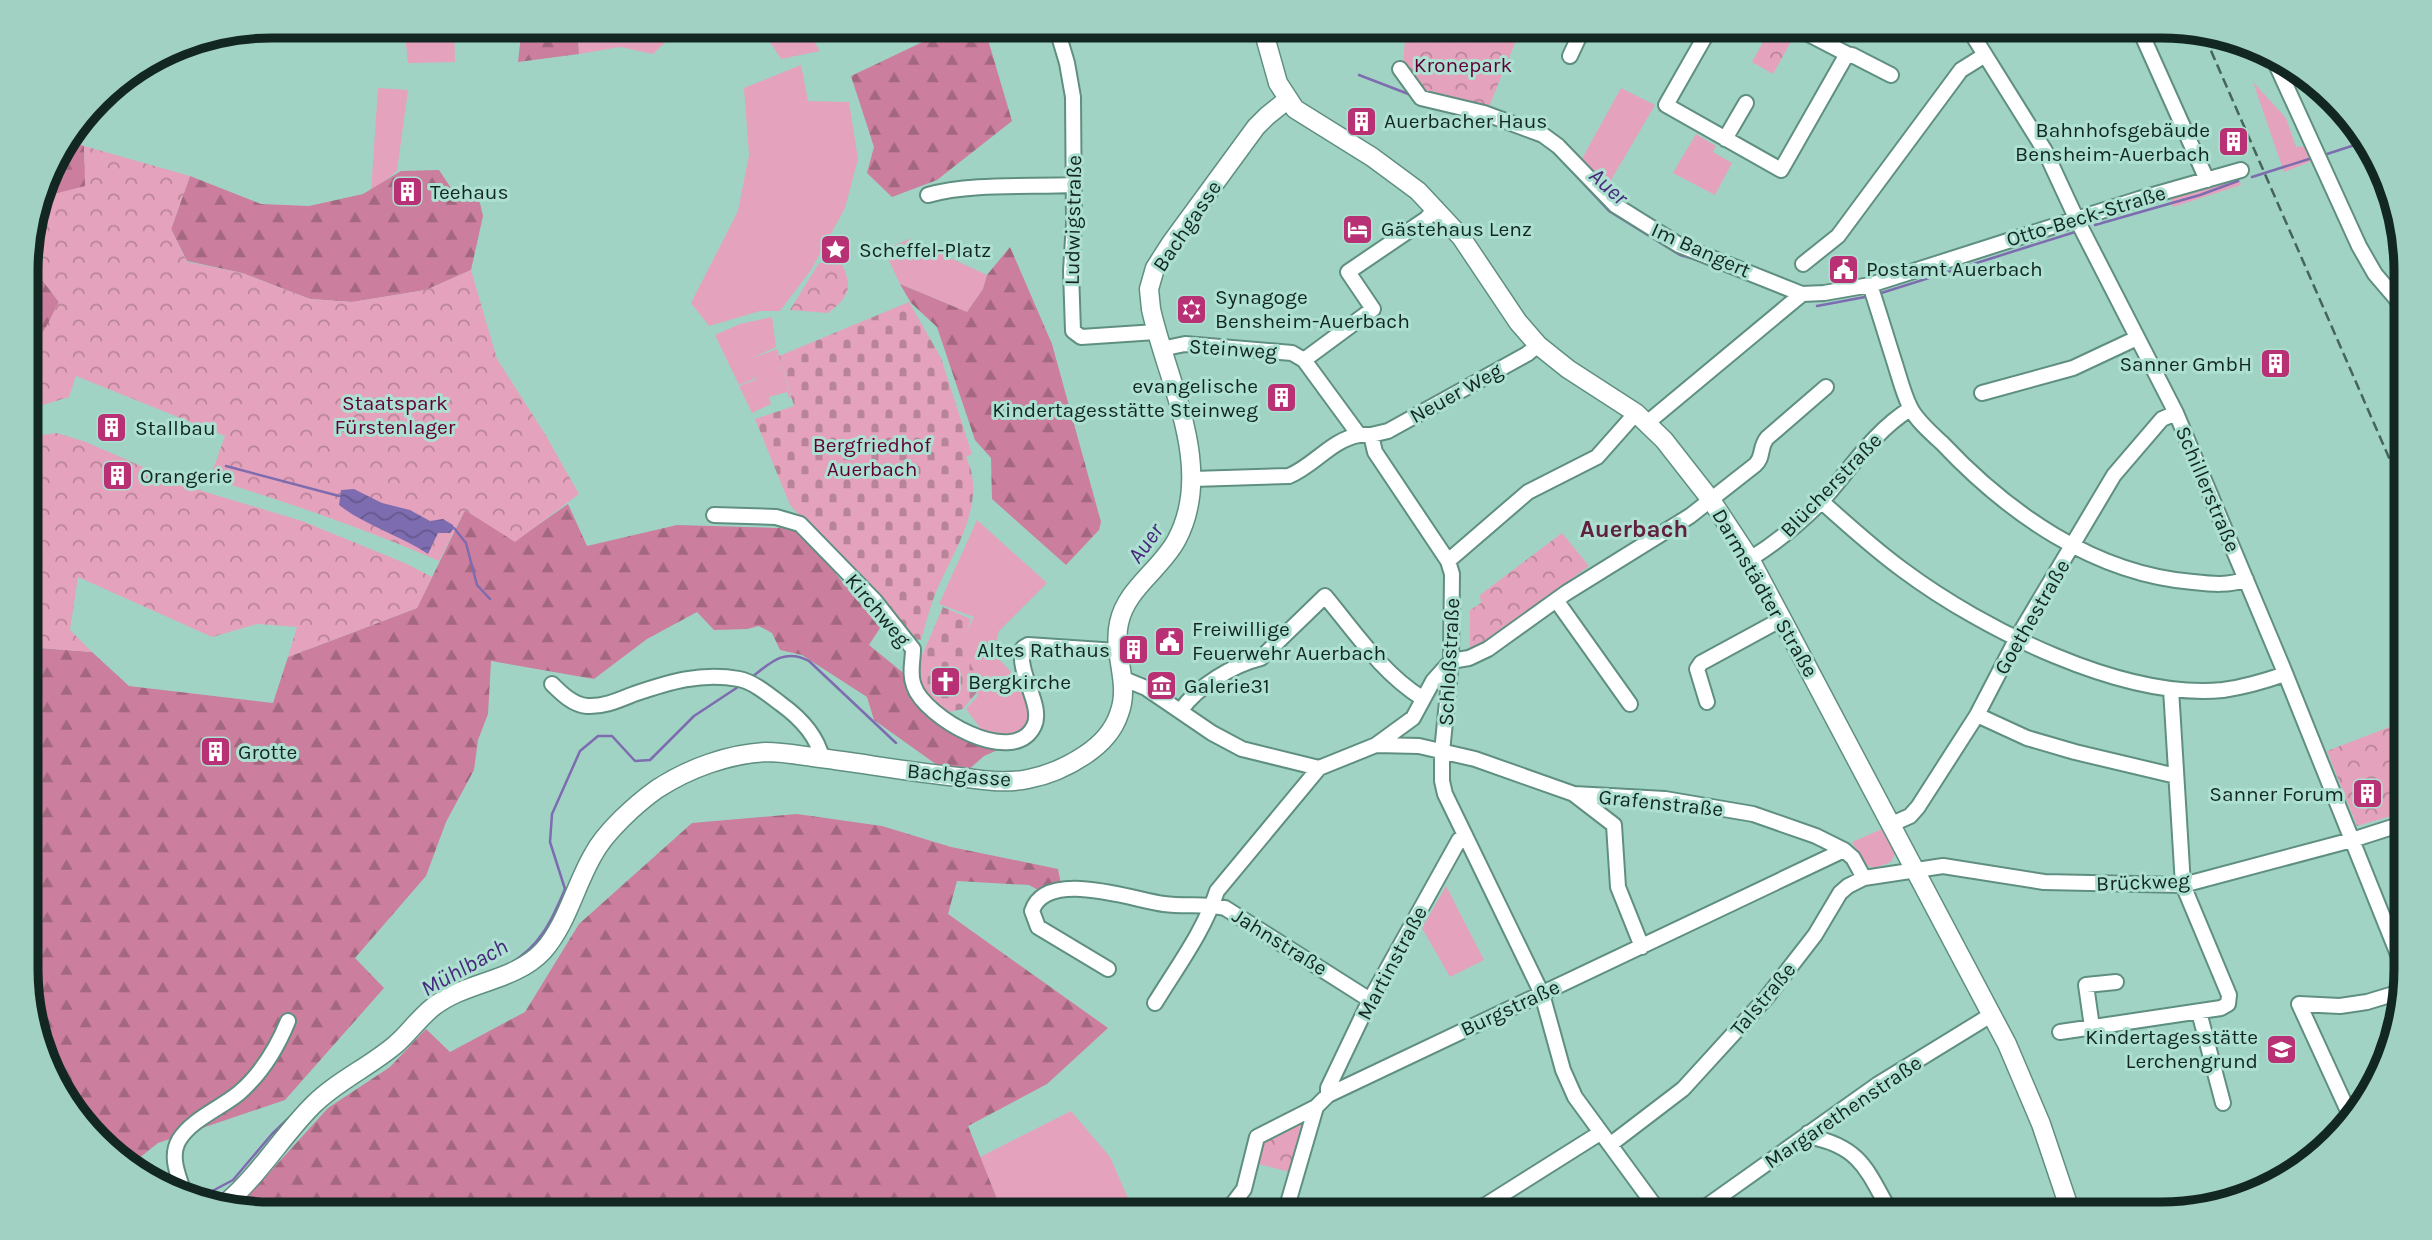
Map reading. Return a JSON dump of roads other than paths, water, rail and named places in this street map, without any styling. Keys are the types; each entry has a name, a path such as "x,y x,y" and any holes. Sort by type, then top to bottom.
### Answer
{"main road":[{"name":"Darmstädter Straße","path":"1265,38 1276,75 1287,100 1295,109 1398,174 1436,208 1461,237 1518,322 1538,345 1568,369 1642,418 1679,457 1711,500 1750,559 1992,1015 2041,1124 2067,1201"},
{"name":"Bachgasse","path":"231,1198 263,1167 313,1105 393,1047 433,1007 459,991 524,967 542,952 557,932 594,852 628,813 658,788 698,768 730,757 770,752 991,781 1029,779 1054,772 1075,762 1106,738 1120,712 1124,679 1118,651 1118,627 1124,608 1136,590 1170,552 1187,514 1193,479 1186,436 1159,341 1149,289 1155,268 1171,243 1256,127 1287,100"}],"street":[{"name":"Ludwigstraße","path":"1060,38 1073,97 1070,271 1074,334 1081,337 1159,341"},
{"path":"1570,57 1579,38"},
{"path":"1704,38 1665,105 1781,170 1847,54"},
{"path":"1817,38 1891,75"},
{"name":"Schillerstraße","path":"1974,38 2045,152 2176,412 2286,674 2394,945"},
{"path":"2143,38 2207,180"},
{"path":"1802,264 1838,236 1961,70 1985,55"},
{"name":"Im Bangert","path":"1399,69 1422,98 1484,113 1543,135 1558,146 1615,205 1679,245 1802,294"},
{"path":"2279,71 2365,258 2394,295"},
{"path":"1724,139 1746,103"},
{"name":"Otto-Beck-Straße","path":"1802,294 1870,285 2139,199 2241,170"},
{"path":"928,195 939,191 1073,185"},
{"path":"1304,360 1373,309 1348,272 1426,219 1436,208"},
{"path":"1870,285 1910,409 1989,490 2073,546 2124,570 2171,581 2236,583 2246,579"},
{"path":"1448,561 1528,492 1597,457 1642,418 1802,294"},
{"path":"1982,393 2073,368 2137,338"},
{"name":"Steinweg","path":"1159,341 1292,353 1304,360"},
{"name":"Neuer Weg","path":"1193,479 1289,476 1301,470 1335,443 1388,431 1527,354 1538,345"},
{"name":"Schloßstraße","path":"1304,360 1365,435 1448,561 1454,588 1451,661 1442,752 1445,794 1542,994 1563,1070 1575,1097 1652,1201"},
{"path":"1108,969 1038,926 1032,911 1040,898 1056,890 1074,888 1166,904 1213,905 1217,891 1319,768 1376,745 1413,718 1433,681 1451,661 1469,658 1488,649 1556,600 1690,516 1755,465 1762,456 1762,444 1767,438 1826,387"},
{"name":"Blücherstraße","path":"1750,559 1787,535 1821,501 1880,432 1910,409"},
{"name":"Goethestraße","path":"1892,824 1910,816 1918,807 1977,715 2017,638 2114,475 2162,419 2176,412"},
{"path":"1821,501 1904,571 1944,597 2017,638 2086,668 2171,688 2223,690 2256,684 2286,674"},
{"name":"Kirchweg","path":"714,515 776,517 800,524 860,585 914,649 910,672 914,687 931,711 983,740 1010,741 1020,738 1027,735 1035,723 1035,707 1025,680 1021,654 1023,648 1028,645 1118,651"},
{"path":"1181,710 1189,699 1213,682 1250,661 1261,658 1325,596 1385,668 1405,687 1422,698"},
{"path":"1556,600 1630,704"},
{"path":"1707,702 1697,668 1700,663 1782,619"},
{"path":"552,684 566,698 585,706 605,705 685,678 746,681 793,715 816,739 822,758"},
{"path":"1124,679 1146,688 1212,733 1242,749 1319,768"},
{"path":"2060,1032 2199,1012 2228,1003 2229,995 2183,885 2171,688"},
{"path":"1977,715 2027,738 2176,776"},
{"name":"Grafenstraße","path":"1376,745 1419,746 1475,759 1574,794 1665,799 1753,814 1816,836 1844,850 1853,858 1864,878"},
{"path":"1574,794 1614,825 1618,887 1642,947"},
{"name":"Brückweg","path":"1916,870 1953,866 2044,882 2183,885 2394,827"},
{"name":"Martinstraße","path":"1328,1095 1328,1088 1370,1000 1458,840 1465,835"},
{"name":"Burgstraße","path":"1235,1201 1244,1189 1257,1137 1316,1107 1328,1095 1844,850"},
{"name":"Talstraße","path":"1494,1201 1606,1138 1683,1089 1768,997 1815,935 1840,893 1848,886 1864,878 1916,870"},
{"name":"Jahnstraße","path":"1155,1003 1213,905 1235,912 1370,1000"},
{"path":"2092,1027 2086,985 2116,982"},
{"path":"2347,1108 2299,1004 2340,1006 2392,994"},
{"path":"2199,1012 2222,1102"},
{"name":"Margarethenstraße","path":"1713,1201 1877,1085 1992,1015"},
{"path":"182,1184 175,1158 179,1140 246,1085 277,1047 288,1021"},
{"path":"1288,1201 1316,1107"},
{"path":"1808,1133 1811,1137 1848,1149 1858,1159 1884,1201"}],"water":[{"path":"354,489 382,503 410,510 430,521 443,519 454,528 450,533 438,533 428,554 360,519 339,505 341,490"}],"waterway":[{"name":"Auer","path":"1359,75 1411,95"},
{"name":"Auer","path":"2327,154 2355,145"},
{"name":"Auer","path":"1552,150 1609,211 1680,255 1705,262"},
{"name":"Auer","path":"2252,177 2309,159"},
{"name":"Auer","path":"2095,225 2200,195 2238,181"},
{"name":"Auer","path":"1878,294 2075,232"},
{"name":"Auer","path":"1777,292 1786,296"},
{"name":"Auer","path":"1817,306 1865,297"},
{"path":"226,466 339,496"},
{"path":"454,528 466,543 477,585 490,599"},
{"name":"Mühlbach","path":"752,677 785,656 809,661 896,743"},
{"name":"Mühlbach","path":"509,964 529,949 544,932 565,889 550,842 552,814 580,751 598,736 612,736 635,761 650,760 694,716 741,685"},
{"name":"Mühlbach","path":"208,1193 233,1180 272,1134 296,1111"}],"railway":[{"path":"2208,43 2394,469"}],"place":[{"name":"Auerbacher Haus","path":"1361,121"},
{"name":"Bahnhofsgebäude Bensheim-Auerbach","path":"2233,142"},
{"name":"Teehaus","path":"407,192"},
{"name":"Gästehaus Lenz","path":"1358,229"},
{"name":"Scheffel-Platz","path":"836,250"},
{"name":"Postamt Auerbach","path":"1843,269"},
{"name":"Synagoge Bensheim-Auerbach","path":"1192,309"},
{"name":"Sanner GmbH","path":"2275,364"},
{"name":"evangelische Kindertagesstätte Steinweg","path":"1281,398"},
{"name":"Stallbau","path":"112,428"},
{"name":"Orangerie","path":"117,476"},
{"name":"Freiwillige Feuerwehr Auerbach","path":"1169,641"},
{"name":"Altes Rathaus","path":"1133,650"},
{"name":"Bergkirche","path":"945,682"},
{"name":"Galerie31","path":"1161,686"},
{"name":"Grotte","path":"215,752"},
{"name":"Sanner Forum","path":"2367,794"},
{"name":"Kindertagesstätte Lerchengrund","path":"2281,1049"}],"district":[{"name":"Auerbach","path":"1634,529"}],"park label":[{"name":"Kronepark","path":"1463,65"},
{"name":"Staatspark Fürstenlager","path":"395,415"},
{"name":"Bergfriedhof Auerbach","path":"872,457"}]}
